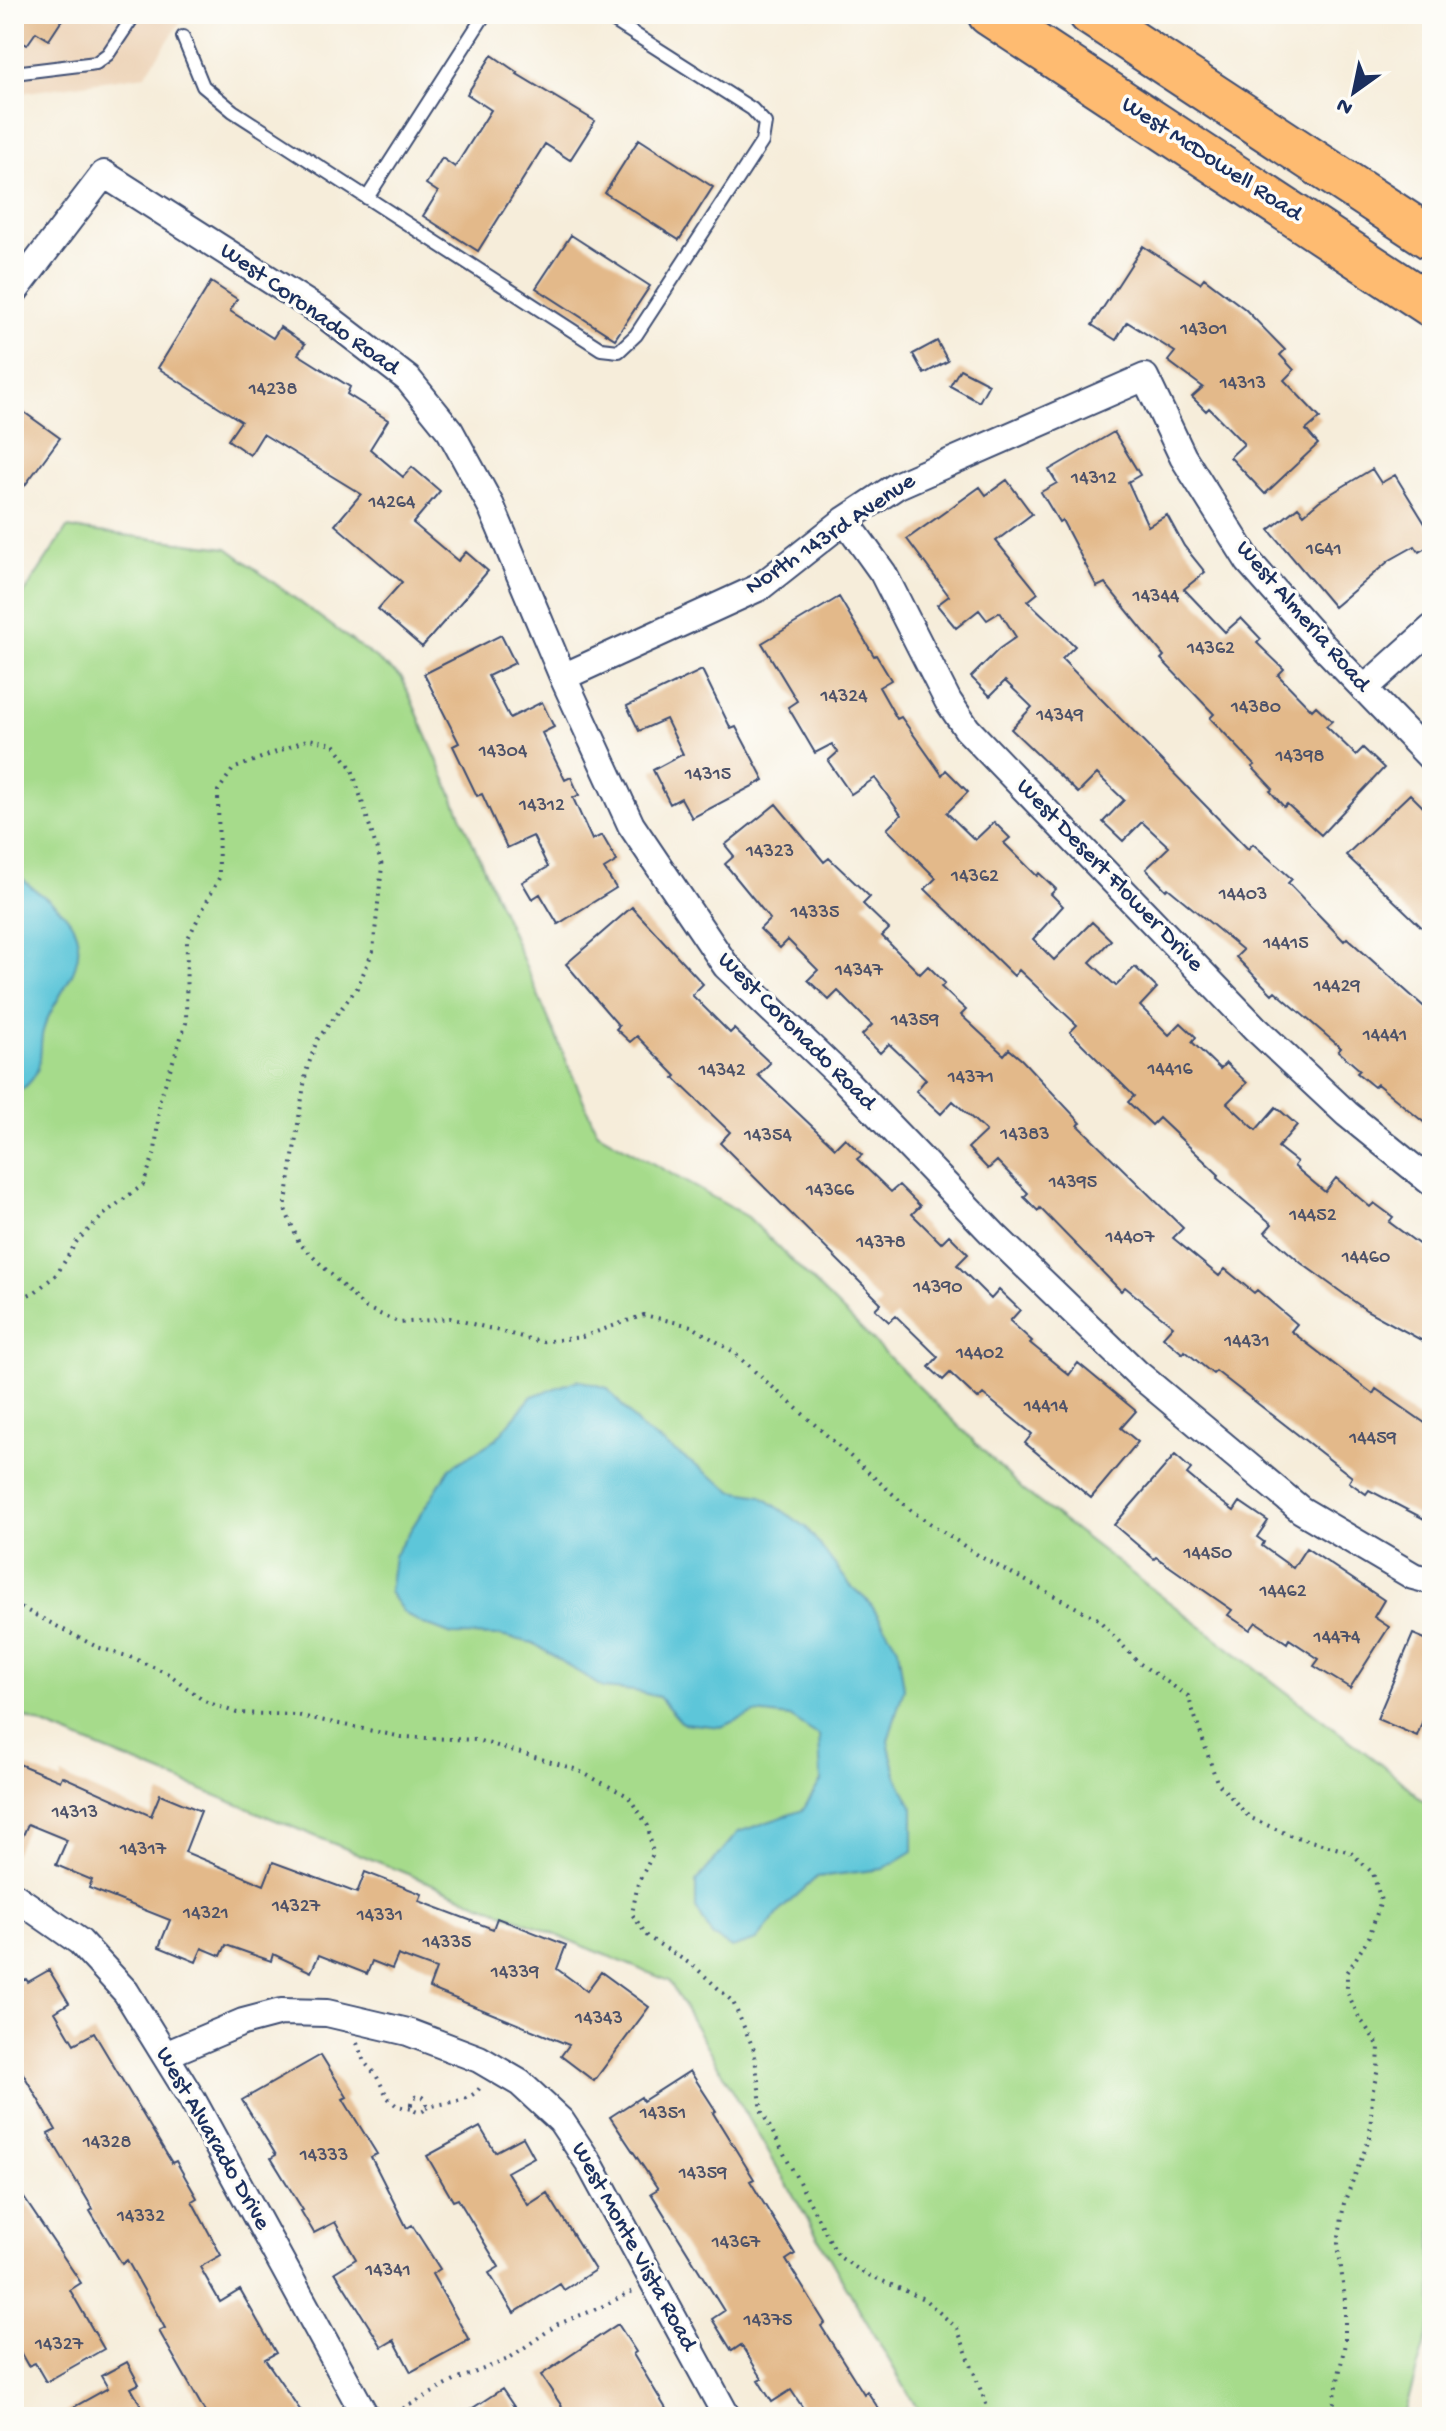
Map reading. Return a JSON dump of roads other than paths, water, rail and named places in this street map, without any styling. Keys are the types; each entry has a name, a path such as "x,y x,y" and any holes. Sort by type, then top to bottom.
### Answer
{"main road":[{"name":"West McDowell Road","path":"989,14 1432,306"},
{"path":"1090,14 1432,239"}],"street":[{"name":"West Coronado Road","path":"14,292 104,174 322,313 408,379 450,431 491,506 563,677 631,825 726,966 841,1076 993,1234 1137,1373 1301,1510 1413,1576 1432,1581"},
{"name":"North 143rd Avenue","path":"563,677 760,587 845,520 898,485 1145,377"},
{"name":"West Almeria Road","path":"1145,377 1183,457 1249,562 1432,759"},
{"name":"West Desert Flower Drive","path":"845,520 883,573 948,701 967,729 1255,1028 1347,1114 1432,1183"},
{"path":"1364,689 1432,628"},
{"name":"West Alvarado Drive","path":"14,1896 80,1942 126,1992 192,2099 366,2417"},
{"name":"West Monte Vista Road","path":"165,2055 243,2022 281,2012 327,2013 408,2032 479,2059 520,2083 561,2121 589,2163 727,2417"}],"lane":[{"path":"22,72 96,63 108,54 135,14"},
{"path":"367,198 485,14"},
{"path":"183,37 203,86 233,111 601,349 619,351 636,335 762,142 765,123 752,109 603,14"}],"water":[{"path":"14,860 24,880 70,921 78,946 73,971 43,1031 36,1073 27,1085 14,1094"},
{"path":"578,1380 607,1388 642,1429 733,1491 761,1496 806,1527 851,1586 870,1603 898,1648 904,1688 888,1741 896,1775 913,1808 913,1851 883,1869 817,1877 782,1909 757,1940 732,1948 712,1936 696,1908 696,1882 738,1832 803,1810 821,1781 819,1736 790,1717 755,1713 721,1727 682,1723 659,1697 603,1688 533,1643 500,1636 452,1635 421,1623 404,1613 389,1592 394,1556 450,1468 496,1439 532,1396"}]}
